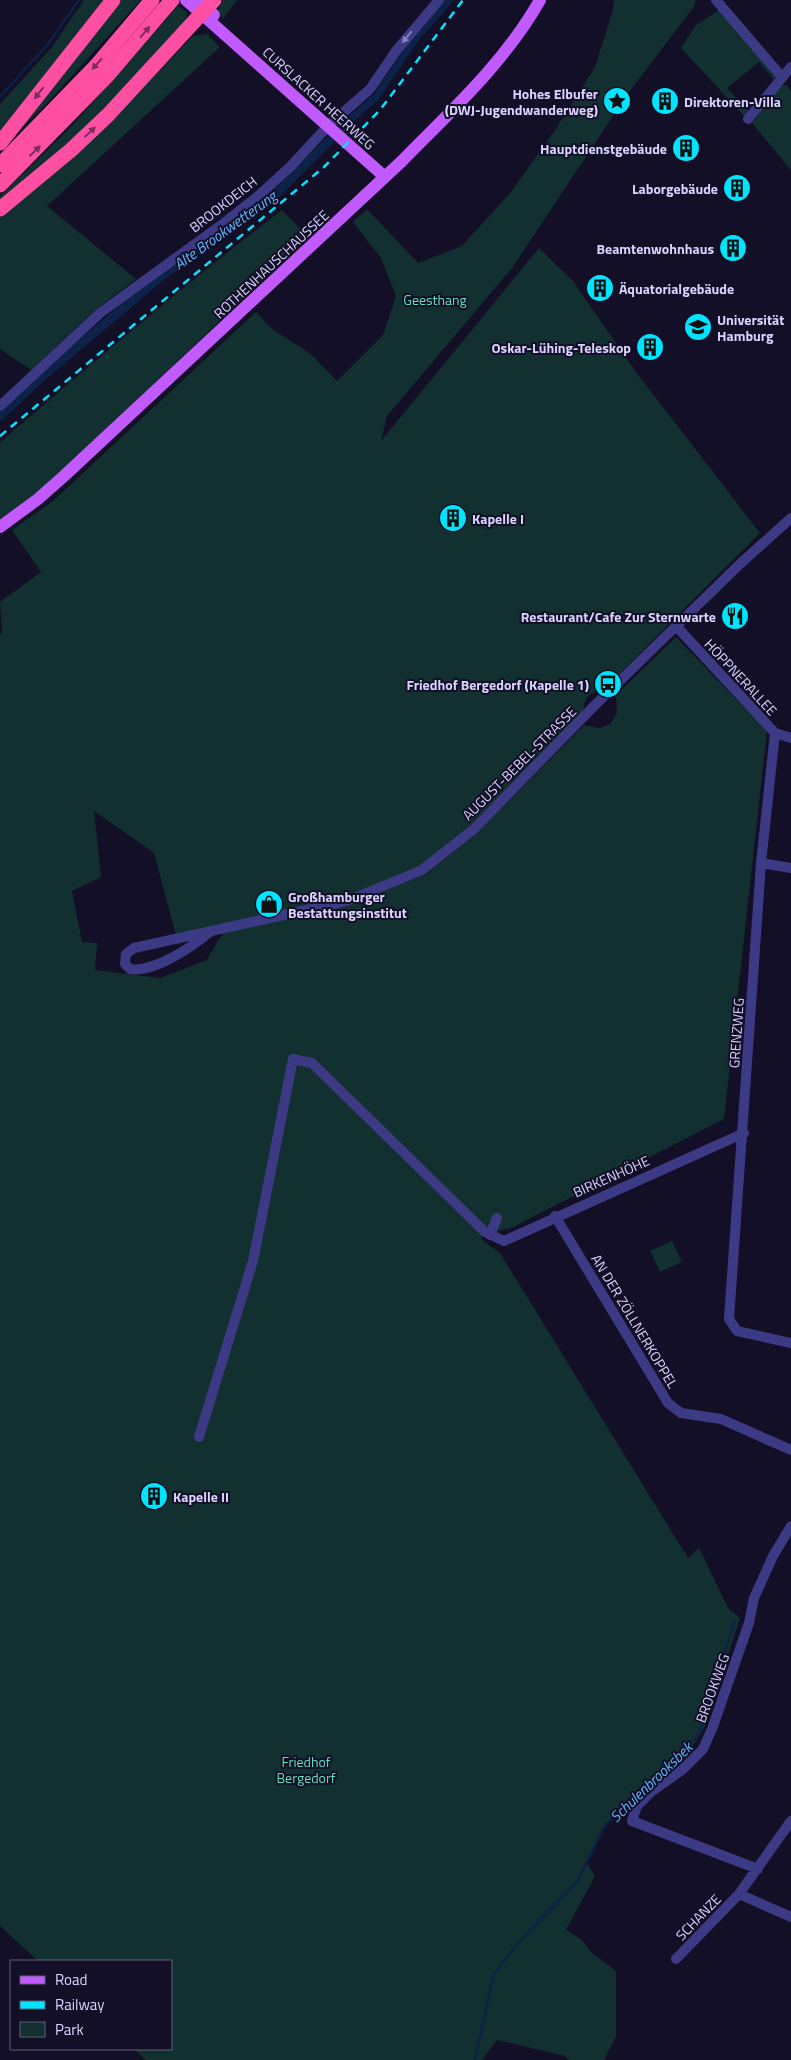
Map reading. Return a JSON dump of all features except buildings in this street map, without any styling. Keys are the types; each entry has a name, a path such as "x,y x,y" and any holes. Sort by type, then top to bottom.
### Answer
{"highway":[{"path":"0,143 112,0"},
{"path":"0,165 96,66 152,0"},
{"path":"0,185 107,76 172,0"},
{"path":"0,209 72,150 108,116 197,4"}],"main road":[{"name":"ROTHENHAUSCHAUSSEE","path":"0,527 38,499 64,476 386,177 438,124 516,39 540,0"},
{"name":"CURSLACKER HEERWEG","path":"197,4 233,41 333,132 386,177"}],"street":[{"name":"BROOKDEICH","path":"0,406 100,313 257,197 333,132 370,89 396,51 439,0"},
{"path":"716,0 787,76 748,119"},
{"name":"AUGUST-BEBEL-STRASSE","path":"210,932 192,947 146,969 130,970 125,964 126,954 134,948 347,901 422,870 474,829 595,705 791,518"},
{"name":"HÖPPNERALLEE","path":"676,626 775,734 791,738"},
{"name":"GRENZWEG","path":"775,734 761,863 744,1133 729,1320 737,1331 791,1343"},
{"path":"761,863 791,868"},
{"path":"199,1437 253,1261 293,1059 312,1063 444,1193 490,1235 497,1218"},
{"name":"BIRKENHÖHE","path":"490,1235 504,1240 744,1133"},
{"name":"AN DER ZÖLLNERKOPPEL","path":"555,1216 668,1403 681,1413 721,1419 791,1450"},
{"name":"BROOKWEG","path":"758,1870 632,1821 637,1806 651,1792 682,1770 703,1749 750,1623 754,1598 791,1526"},
{"name":"SCHANZE","path":"676,1959 739,1894 758,1870 791,1821"},
{"name":"SCHANZE","path":"739,1894 791,1918"}],"green space":[{"path":"84,0 106,0 0,131 0,104 52,47"},
{"path":"121,0 141,0 51,99 26,124 17,128"},
{"path":"223,0 237,0 223,19 218,11"},
{"path":"614,0 696,0 693,8 629,92 512,268 387,416 381,441 539,248 573,281 636,372 760,533 602,691 594,692 588,696 584,711 471,825 420,866 343,898 176,935 154,853 94,811 101,877 72,891 82,942 97,943 95,970 160,978 207,960 225,932 345,906 426,874 476,834 584,725 599,728 610,724 617,713 616,695 676,637 767,731 724,1119 509,1229 493,1231 487,1228 481,1239 500,1253 688,1558 699,1548 728,1608 740,1618 705,1726 695,1743 675,1765 630,1800 604,1827 587,1863 595,1876 566,1930 582,1940 592,1953 616,1971 616,2037 604,2060 569,2060 565,2056 497,2040 482,2060 146,2060 135,2050 172,2050 172,1960 37,1960 0,1926 0,634 2,633 0,602 41,572 12,530 53,501 256,312 272,329 311,354 337,381 383,335 396,296 381,258 353,222 367,209 418,263 462,246 511,192 555,130 595,67 613,10"},
{"path":"178,6 187,12 186,22 96,119 0,201 0,196 69,129"},
{"path":"719,10 775,75 774,80 759,62 727,88 750,113 746,118 681,48 695,26"},
{"path":"207,34 220,47 47,206 136,279 95,310 31,370 0,349 0,215 112,119 193,36"},
{"path":"786,85 791,91 791,170 752,123 780,86"},
{"path":"282,210 308,237 60,473 34,495 0,519 0,442 175,295"},
{"path":"672,1241 682,1262 660,1272 650,1251"}],"water":[{"path":"431,22 379,99 345,129 339,124 374,94 421,23"}],"waterway":[{"path":"0,97 48,44 79,0"},
{"name":"Alte Brookwetterung","path":"422,30 448,0"},
{"name":"Alte Brookwetterung","path":"0,416 44,375 164,274 271,199 350,120"},
{"name":"Schulenbrooksbek","path":"475,2060 494,1973 519,1942 577,1882 604,1827 610,1820 696,1738 702,1726 735,1620"}],"railway":[{"path":"0,436 324,167 380,110 463,0"}],"place":[{"name":"Hohes Elbufer (DWJ-Jugendwanderweg)","path":"617,101"},
{"name":"Direktoren-Villa","path":"665,101"},
{"name":"Hauptdienstgebäude","path":"686,148"},
{"name":"Laborgebäude","path":"737,188"},
{"name":"Beamtenwohnhaus","path":"733,248"},
{"name":"Äquatorialgebäude","path":"600,288"},
{"name":"Universität Hamburg","path":"698,327"},
{"name":"Oskar-Lühing-Teleskop","path":"650,347"},
{"name":"Kapelle I","path":"453,518"},
{"name":"Restaurant/Cafe Zur Sternwarte","path":"735,616"},
{"name":"Friedhof Bergedorf (Kapelle 1)","path":"608,684"},
{"name":"Großhamburger Bestattungsinstitut","path":"269,904"},
{"name":"Kapelle II","path":"154,1496"}],"park label":[{"name":"Geesthang","path":"435,299"},
{"name":"Friedhof Bergedorf","path":"306,1769"}]}
